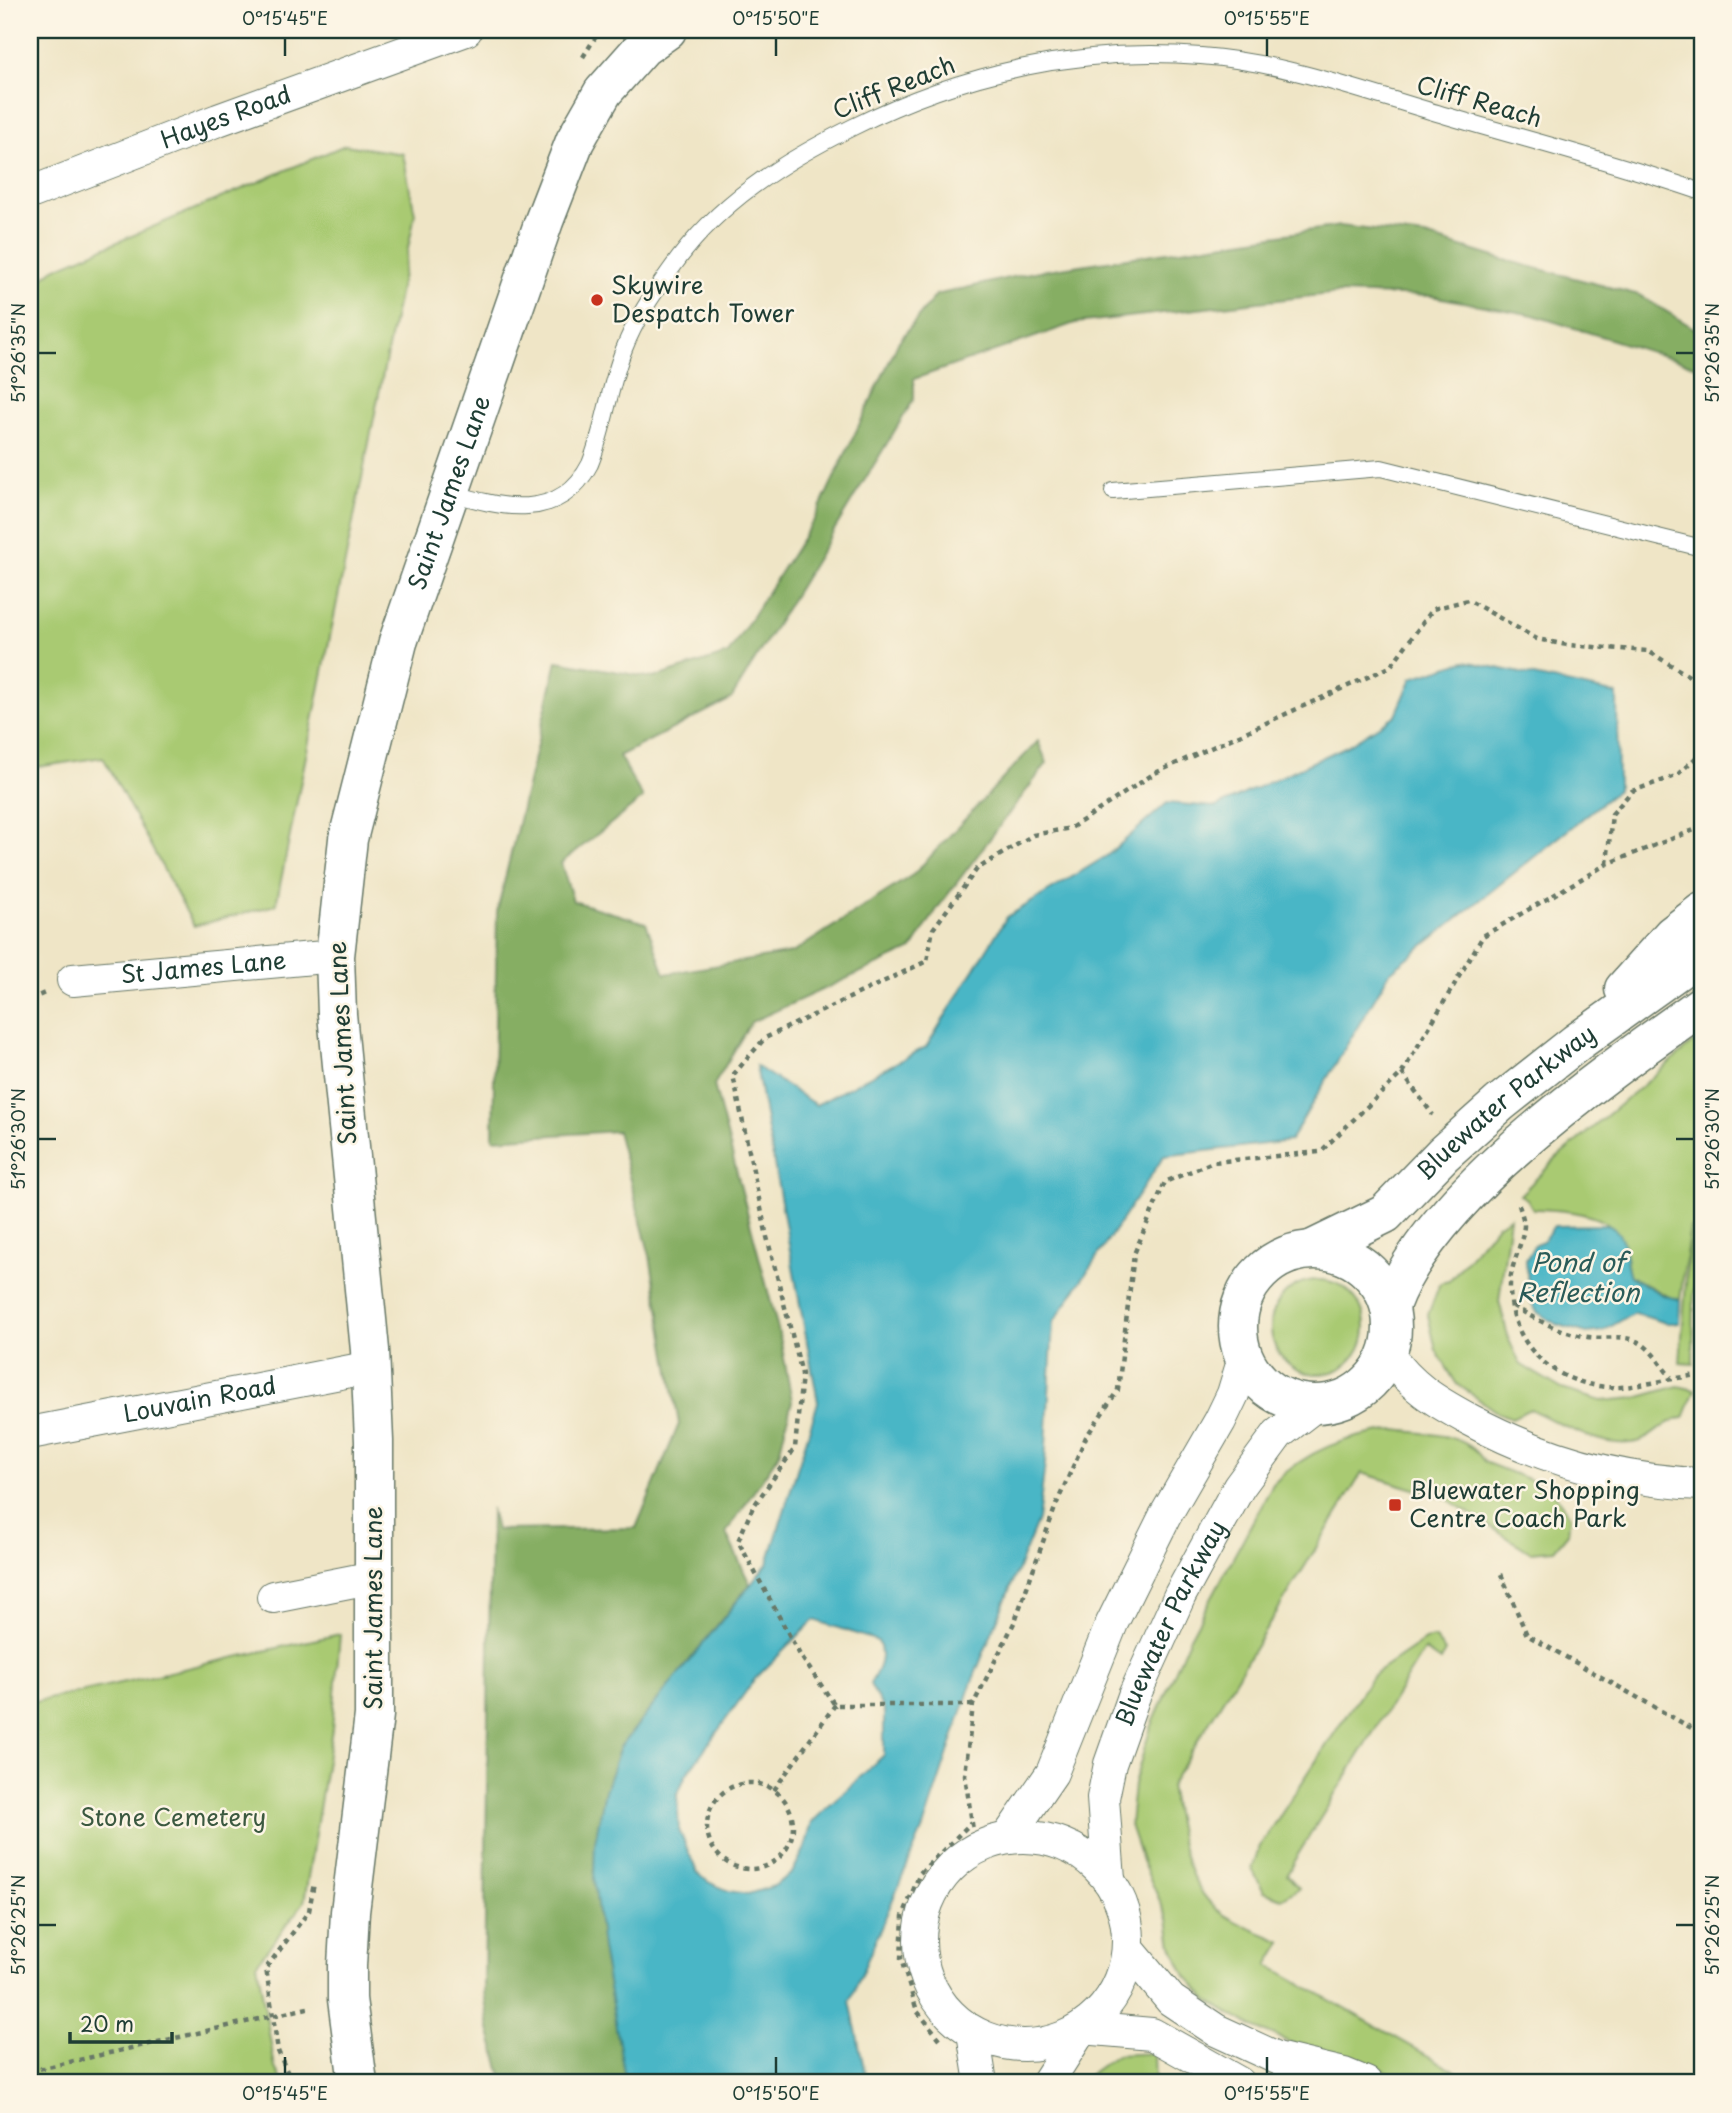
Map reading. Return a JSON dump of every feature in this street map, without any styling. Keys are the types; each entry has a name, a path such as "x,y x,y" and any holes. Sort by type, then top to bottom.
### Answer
{"street":[{"path":"420,37 466,30"},
{"name":"Saint James Lane","path":"358,2083 347,1999 350,1912 373,1727 371,1367 341,1072 335,956 355,806 398,642 539,233 575,141 611,82 657,32"},
{"name":"Hayes Road","path":"30,193 420,37"},
{"path":"1576,1043 1672,935 1702,912"},
{"name":"Bluewater Parkway","path":"1313,1249 1385,1214 1443,1154 1576,1043 1702,953"},
{"name":"St James Lane","path":"73,980 335,956"},
{"name":"Bluewater Parkway","path":"1390,1306 1399,1282 1415,1255 1460,1202 1581,1095 1702,1005"},
{"path":"1313,1249 1340,1254 1365,1267 1377,1281 1390,1306 1392,1334 1388,1354 1377,1374 1360,1390 1339,1400 1317,1404 1299,1402 1274,1392 1254,1374 1244,1358 1237,1325 1239,1309 1254,1278 1280,1257 1313,1249"},
{"path":"1388,1354 1405,1379 1436,1401 1525,1447 1614,1475 1702,1484"},
{"name":"Bluewater Parkway","path":"1008,1837 1052,1773 1112,1623 1166,1516 1212,1439 1233,1394 1244,1358"},
{"name":"Louvain Road","path":"30,1433 371,1367"},
{"name":"Bluewater Parkway","path":"1109,1880 1103,1797 1110,1764 1134,1696 1180,1595 1239,1487 1278,1434 1317,1404"},
{"path":"273,1597 374,1577"},
{"path":"960,2040 1028,2045 1056,2040 1082,2028 1100,2013 1114,1994 1124,1972 1129,1950 1128,1925 1121,1902 1109,1880 1090,1859 1065,1844 1037,1837 974,1835 935,1886 923,1911 919,1939 922,1967 933,1993 950,2015 960,2040 981,2083"},
{"path":"1129,1950 1171,2000 1216,2030 1277,2059 1345,2074 1366,2083"},
{"path":"1047,2083 1082,2028"},
{"path":"1082,2028 1152,2034 1239,2083"}],"lane":[{"name":"Cliff Reach","path":"449,492 492,505 515,507 531,507 561,495 583,476 590,464 631,332 682,254 721,211 779,167 873,117 973,80 1030,65 1080,57 1135,54 1232,60 1394,101 1702,192"},
{"path":"1114,491 1381,468 1702,548"}],"path":[{"path":"835,1705 800,1656 738,1541 753,1507 795,1448 802,1374 768,1237 733,1075 765,1038 927,961 933,929 976,869 1033,835 1071,828 1155,774 1390,667 1433,609 1468,600 1536,639 1567,645 1648,651 1698,678 1702,684"},
{"path":"1607,864 1612,814 1632,791 1676,776 1702,752"},
{"path":"960,2040 917,2011 901,1959 903,1916 920,1873 974,1835 965,1775 973,1705 1016,1621 1056,1505 1086,1437 1118,1390 1134,1254 1165,1182 1213,1162 1320,1152 1402,1073 1483,936 1607,864 1702,827"},
{"path":"1402,1073 1438,1122"},
{"path":"1519,1205 1524,1226 1510,1270 1512,1306 1522,1338 1533,1355 1559,1372 1606,1387 1632,1386 1671,1377 1702,1375"},
{"path":"1512,1306 1564,1332 1587,1337 1628,1337 1654,1354 1671,1377"},
{"path":"1501,1574 1527,1635 1702,1734"},
{"path":"835,1705 973,1705"},
{"path":"774,1790 835,1705"},
{"path":"761,1784 774,1790 791,1812 792,1839 785,1852 775,1861 749,1869 723,1859 708,1834 712,1807 733,1787 761,1784"},
{"path":"30,2071 347,1999"}],"green space":[{"path":"345,145 403,154 415,214 276,905 194,926 103,757 30,768 30,288 54,269"},
{"path":"1340,226 1425,236 1639,295 1702,333 1702,368 1533,315 1431,296 1338,293 1075,323 914,379 914,399 731,699 619,756 643,798 561,863 573,901 646,923 665,974 792,953 914,874 1038,741 1047,763 937,909 912,949 751,1022 714,1085 780,1337 792,1401 779,1454 726,1533 750,1584 620,1747 605,1791 595,1842 594,1878 602,1948 626,2083 504,2083 489,2029 484,1991 491,1508 496,1530 636,1528 679,1424 650,1256 617,1131 493,1139 497,912 557,661 653,678 728,654 814,520 899,341 936,295 1034,272"},
{"path":"1702,1035 1702,1218 1694,1295 1693,1364 1680,1363 1690,1226 1680,1300 1673,1299 1630,1276 1621,1239 1605,1223 1582,1214 1533,1209 1527,1199 1520,1195 1557,1158"},
{"path":"1510,1217 1499,1301 1509,1340 1520,1364 1562,1389 1601,1401 1636,1398 1678,1386 1695,1390 1684,1418 1671,1421 1637,1442 1610,1442 1582,1434 1530,1409 1512,1418 1498,1413 1456,1383 1436,1350 1428,1315 1440,1283 1449,1281 1497,1225"},
{"path":"1309,1280 1327,1280 1352,1293 1362,1309 1365,1327 1362,1345 1352,1361 1327,1374 1309,1374 1284,1361 1271,1336 1271,1318 1284,1293"},
{"path":"1395,1430 1433,1434 1457,1440 1477,1452 1484,1462 1533,1481 1555,1494 1570,1517 1568,1533 1554,1550 1530,1552 1447,1499 1362,1473 1170,1786 1185,1856 1199,1888 1223,1914 1282,1942 1268,1965 1476,2083 1406,2083 1381,2068 1303,2048 1251,2026 1209,2001 1186,1976 1172,1946 1168,1919 1142,1861 1130,1825 1134,1784 1150,1730 1189,1639 1273,1484 1300,1462 1329,1446 1361,1436"},
{"name":"Stone Cemetery","path":"340,1634 332,1729 304,1902 257,1963 275,2068 283,2083 30,2083 30,1703"},
{"path":"1434,1638 1445,1651 1440,1661 1424,1650 1294,1861 1287,1875 1299,1888 1282,1899 1264,1892 1252,1869 1259,1848 1372,1676 1425,1640"},
{"path":"1154,2053 1155,2083 1077,2083 1116,2055"}],"water":[{"path":"1465,661 1617,694 1618,790 1390,972 1290,1141 1164,1156 1053,1323 1045,1464 1038,1520 971,1684 923,1828 850,2001 867,2083 626,2083 602,1948 594,1878 595,1842 605,1791 620,1747 768,1563 818,1402 756,1066 816,1105 926,1047 1007,917 1108,855 1167,803 1216,807 1347,746 1396,715 1412,678","holes":["814,1620 878,1641 880,1663 870,1684 884,1711 884,1755 812,1822 805,1848 792,1873 774,1886 748,1894 729,1891 708,1882 697,1872 679,1830 677,1795 686,1775 755,1679"]},
{"name":"Pond of Reflection","path":"1607,1225 1619,1234 1622,1240 1630,1276 1663,1295 1680,1300 1679,1323 1666,1323 1634,1313 1603,1331 1587,1333 1556,1324 1537,1312 1529,1299 1526,1260 1535,1244 1543,1241 1554,1226"}],"place":[{"name":"Skywire Despatch Tower","path":"597,300"},
{"name":"Bluewater Shopping Centre Coach Park","path":"1395,1505"}]}
